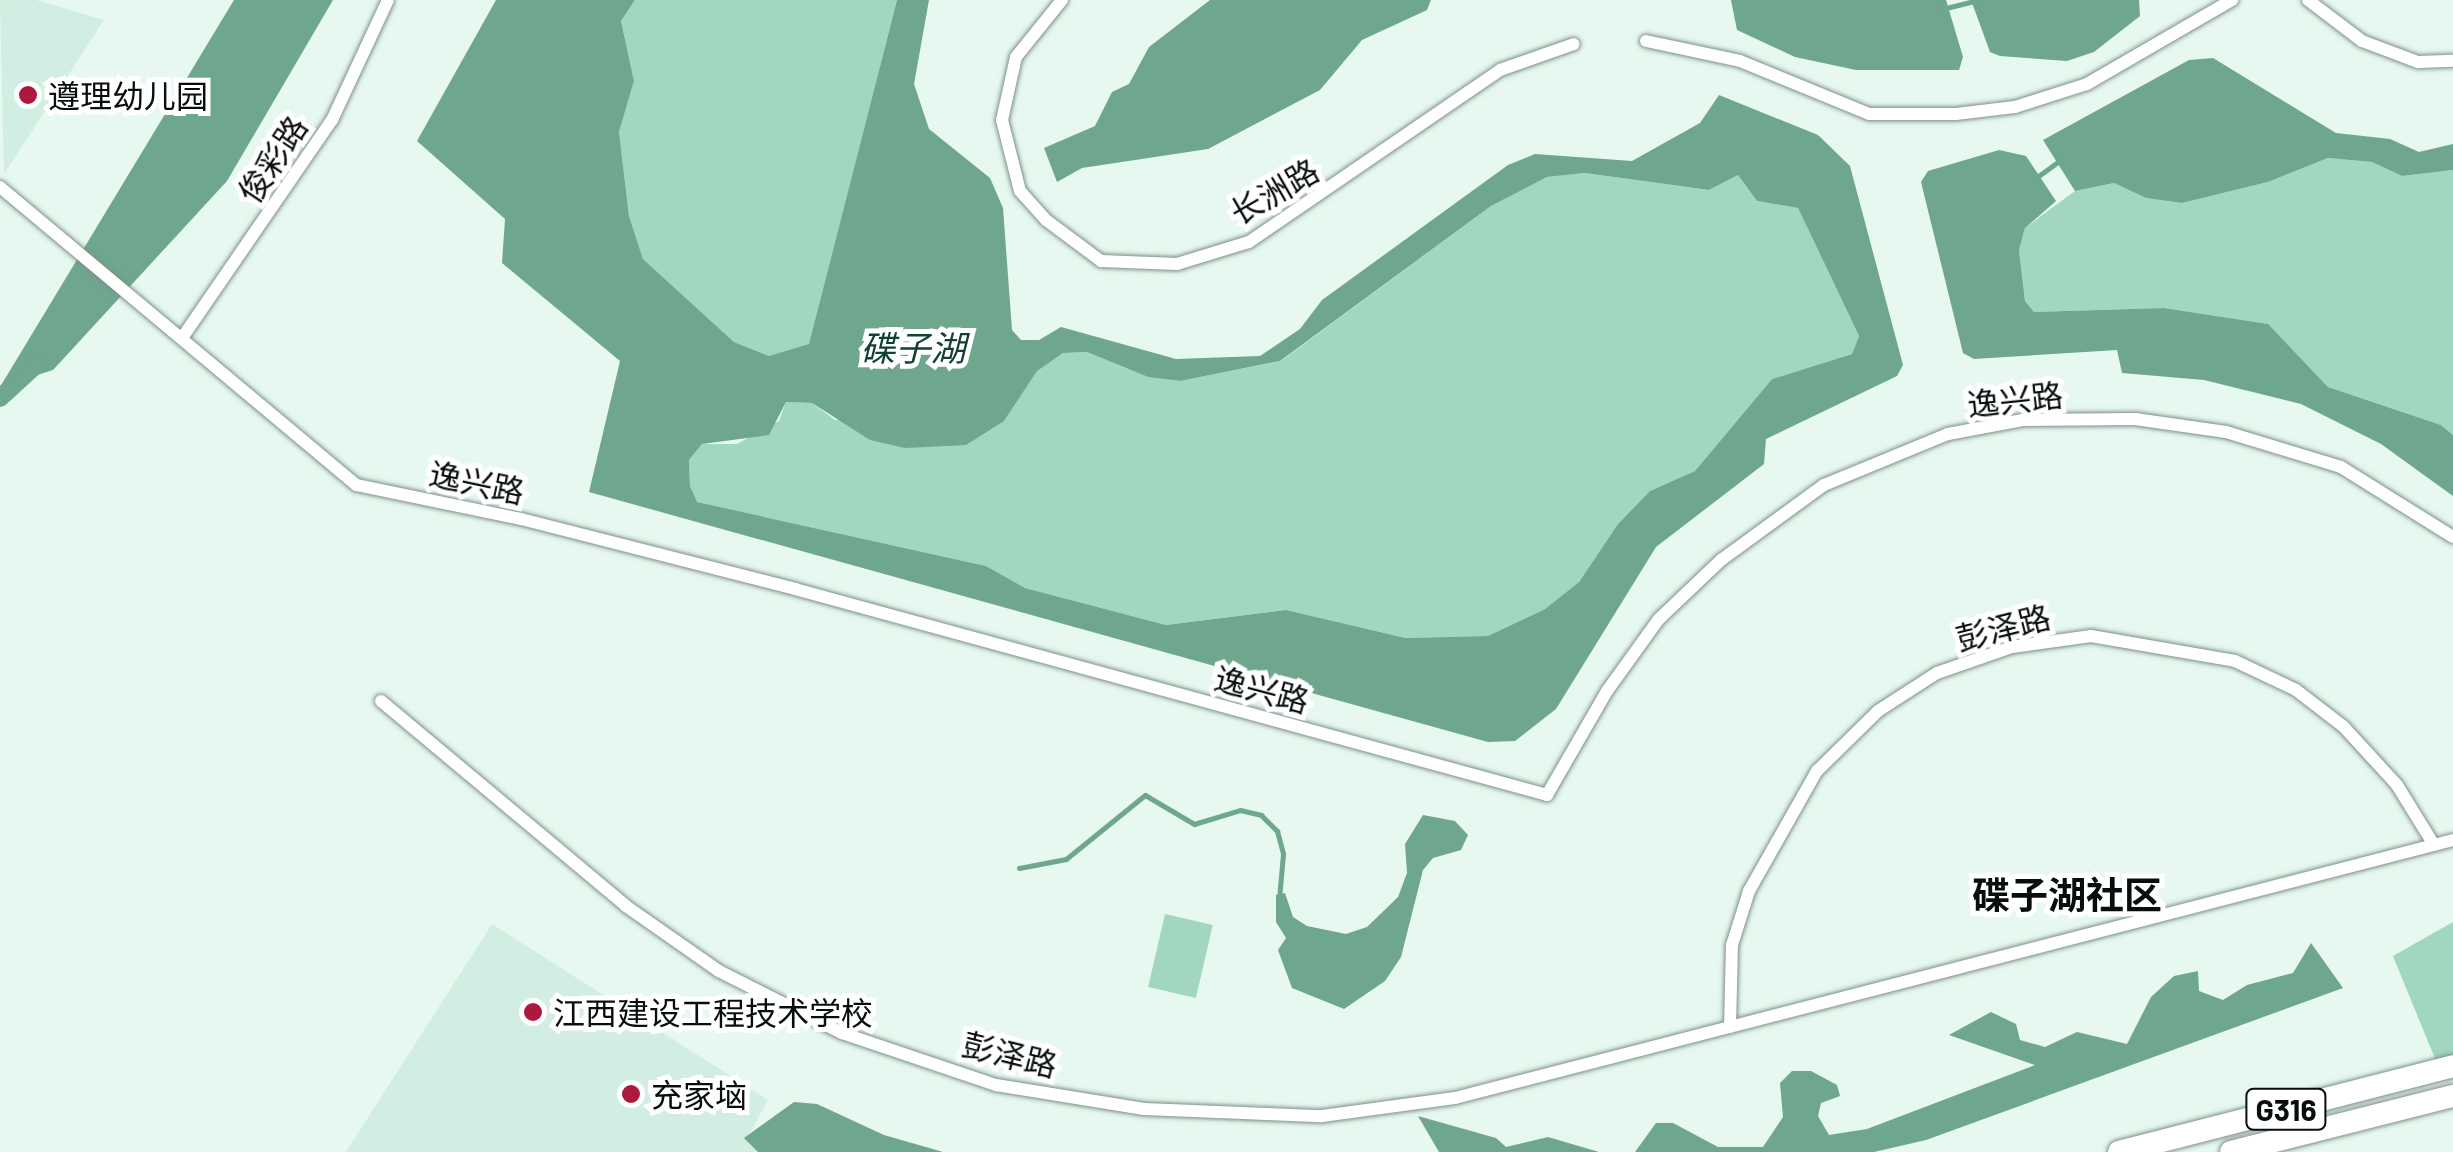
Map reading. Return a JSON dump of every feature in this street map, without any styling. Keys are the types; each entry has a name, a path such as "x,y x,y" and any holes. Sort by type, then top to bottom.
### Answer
{"highway":[{"name":"G316","path":"2119,1152 2453,1066"},
{"name":"G316","path":"2231,1152 2453,1096"}],"street":[{"name":"俊彩路","path":"182,338 332,120 388,0"},
{"name":"长洲路","path":"1062,0 1016,57 1002,120 1020,191 1046,220 1101,261 1177,264 1250,242 1500,70 1574,44"},
{"path":"1646,40 1740,60 1869,114 1975,113 2087,84 2232,0"},
{"path":"2308,0 2362,42 2418,62 2453,60"},
{"name":"逸兴路","path":"0,187 357,485 521,518 795,589 1547,795 1607,690 1658,618 1721,560 1824,485 1948,434 2042,420 2135,420 2226,432 2341,467 2453,537"},
{"name":"彭泽路","path":"1730,1027 1732,945 1749,891 1817,771 1878,711 1937,673 2012,647 2091,636 2235,660 2296,690 2343,726 2397,785 2434,845"},
{"name":"彭泽路","path":"381,701 626,906 719,971 842,1032 996,1084 1144,1109 1322,1116 1455,1098 2453,840"}],"shaded area":[{"name":"遵理幼儿园","path":"0,0 36,0 104,20 4,174"},
{"path":"635,0 897,0 809,345 769,356 734,342 643,259 629,216 619,132 634,81 621,21"},
{"path":"2328,158 2372,162 2402,176 2453,170 2453,435 2441,425 2328,387 2267,324 2164,308 2034,312 2025,301 2019,250 2025,228 2075,191 2114,183 2146,198 2182,203 2268,182"},
{"path":"1585,173 1709,190 1738,175 1757,201 1798,208 1859,336 1852,354 1772,379 1695,471 1650,491 1618,524 1579,582 1545,609 1488,636 1407,638 1286,610 1166,625 1025,588 986,566 696,502 690,486 689,460 702,444 737,444 779,421 786,402 812,403 835,420 1004,421 1037,370 1063,353 1087,352 1148,377 1179,381 1281,361 1491,206 1547,177"},
{"path":"1165,914 1213,925 1196,998 1148,987"},
{"path":"2453,922 2453,1056 2436,1061 2393,956"},
{"name":"江西建设工程技术学校","path":"492,924 768,1100 750,1133 772,1152 346,1152"}],"water":[{"path":"234,0 333,0 227,181 53,370 0,387"},
{"name":"碟子湖","path":"496,0 635,0 621,21 634,81 619,132 629,216 643,259 734,342 769,356 809,344 897,0 929,0 914,84 929,129 990,178 1003,208 1012,330 1021,340 1039,340 1061,327 1176,359 1260,356 1300,329 1322,300 1508,165 1535,154 1632,161 1700,123 1719,95 1818,135 1850,166 1903,365 1897,376 1766,439 1764,464 1656,547 1556,709 1515,741 1488,742 589,492 620,361 502,263 505,219 417,141","holes":["1585,173 1709,190 1738,175 1757,201 1798,208 1859,336 1852,354 1772,379 1695,471 1650,491 1618,524 1579,582 1545,609 1488,636 1406,638 1286,610 1166,625 1025,588 986,566 697,502 690,486 689,460 702,444 769,435 786,402 812,403 870,440 905,448 966,445 1004,421 1037,371 1063,353 1087,352 1148,377 1180,381 1280,361 1491,206 1547,177"]},
{"path":"1210,0 1431,0 1427,10 1362,40 1320,90 1208,149 1082,168 1057,182 1044,148 1095,126 1112,92 1129,84 1149,47"},
{"path":"1731,0 1946,0 1963,57 1959,70 1856,70 1795,57 1737,30"},
{"path":"1971,0 2139,0 2140,16 2094,52 2067,61 2000,56 1990,52"},
{"path":"2213,58 2336,133 2390,139 2419,152 2453,144 2453,170 2402,176 2372,162 2328,158 2268,182 2182,203 2146,198 2114,183 2075,191 2043,140 2189,60"},
{"path":"1999,150 2026,156 2056,201 2025,228 2019,250 2025,301 2034,312 2164,308 2268,324 2328,387 2441,425 2453,435 2453,496 2381,444 2301,404 2204,380 2122,373 2117,350 1974,359 1963,353 1921,182 1928,171"},
{"path":"1423,815 1455,821 1468,835 1461,850 1433,858 1423,870 1401,957 1385,981 1344,1009 1292,988 1278,950 1286,938 1276,922 1276,895 1285,893 1293,917 1307,926 1346,934 1367,927 1398,897 1407,873 1405,844"},
{"path":"2311,943 2343,988 1926,1140 1874,1152 1635,1152 1656,1123 1673,1123 1718,1147 1763,1147 1783,1117 1780,1083 1792,1071 1811,1071 1837,1085 1840,1096 1821,1103 1818,1116 1829,1135 1867,1129 2035,1065 1949,1035 1991,1012 2016,1024 2020,1040 2045,1047 2077,1032 2127,1044 2151,997 2174,976 2198,971 2199,991 2223,1000 2247,985 2293,973"},
{"path":"794,1102 817,1104 884,1135 943,1152 758,1152 744,1138"},
{"path":"1418,1116 1496,1138 1506,1147 1548,1137 1599,1152 1439,1152"}],"waterway":[{"path":"1942,9 1978,0"},
{"path":"2037,177 2060,160"},
{"path":"0,398 37,364"},
{"path":"1019,868 1066,859 1145,795 1194,824 1240,810 1261,815 1277,831 1283,854 1279,899"}],"place":[{"name":"遵理幼儿园","path":"28,95"},
{"name":"江西建设工程技术学校","path":"533,1012"},
{"name":"充家垴","path":"631,1094"}],"district":[{"name":"碟子湖社区","path":"2067,895"}]}
